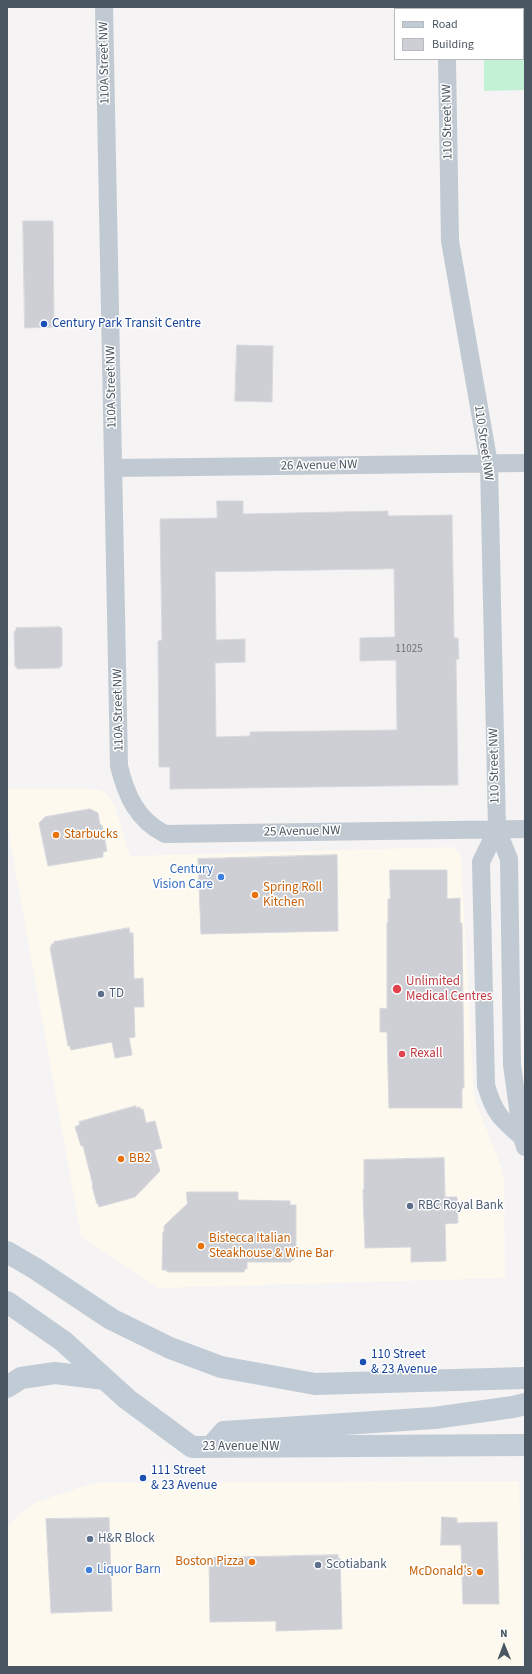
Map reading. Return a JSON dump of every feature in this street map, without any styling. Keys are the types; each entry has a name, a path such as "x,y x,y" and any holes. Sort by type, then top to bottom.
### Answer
{"main road":[{"path":"7,1252 36,1269 111,1319 170,1348 221,1367 315,1384 525,1378"},
{"name":"23 Avenue NW","path":"7,1302 63,1341 127,1399 192,1447 525,1445"},
{"path":"7,1387 21,1378 55,1373 104,1379"},
{"path":"211,1447 224,1432 434,1418 525,1404"}],"street":[{"name":"110A Street NW","path":"104,7 120,766"},
{"name":"110 Street NW","path":"447,60 450,241 489,464 497,829 509,859 512,1065 524,1142"},
{"name":"26 Avenue NW","path":"114,468 525,463"},
{"name":"25 Avenue NW","path":"120,766 124,785 130,800 152,827 165,834 525,829"},
{"name":"110 Street NW","path":"497,829 481,862 486,1080 489,1097 495,1110 501,1119 524,1142"}],"shaded area":[{"path":"7,789 94,789 102,791 109,796 115,806 130,856 452,847 456,849 460,853 461,859 474,1097 502,1169 502,1177 504,1178 505,1278 158,1288 81,1236 7,824"},
{"path":"519,1481 523,1667 7,1667 7,1529 13,1520 36,1502 93,1483"}],"green space":[{"path":"525,7 525,90 484,91 484,60 524,60 524,8 484,8"}],"building":[{"path":"23,221 53,221 54,327 25,328"},
{"path":"237,345 273,346 272,402 235,401"},
{"path":"217,501 243,501 243,514 388,511 388,516 452,515 454,638 458,638 459,659 456,659 458,785 170,789 170,767 159,767 158,641 162,640 160,519 217,518","holes":["394,569 395,637 360,638 360,661 396,660 397,730 250,732 250,736 216,737 215,663 245,662 245,639 216,640 215,572"]},
{"path":"60,627 62,629 62,666 60,666 60,668 17,669 17,667 15,667 14,631 16,631 16,628"},
{"path":"90,809 98,813 100,825 102,825 107,851 103,852 103,857 48,866 39,823 45,817"},
{"path":"337,855 338,931 201,934 198,859"},
{"path":"390,870 447,870 447,899 460,898 460,923 462,923 464,1088 462,1088 462,1108 389,1108 387,1032 380,1032 380,1008 387,1009 387,923 388,899 390,899"},
{"name":"TD","path":"129,928 130,933 133,933 134,979 143,978 144,1007 134,1007 135,1037 129,1038 132,1055 115,1058 112,1042 71,1050 70,1046 68,1046 50,947 52,947 51,944 54,944 54,942"},
{"name":"BB2","path":"136,1106 136,1108 140,1107 141,1110 143,1109 146,1123 155,1121 162,1148 154,1150 160,1171 135,1197 99,1207 92,1186 83,1146 81,1146 75,1127 80,1124 79,1122"},
{"name":"RBC Royal Bank","path":"444,1158 445,1197 457,1197 458,1223 445,1224 446,1261 411,1262 411,1247 365,1248 363,1190 364,1160"},
{"name":"Bistecca Italian Steakhouse & Wine Bar","path":"187,1192 238,1192 238,1200 290,1201 290,1205 296,1205 296,1256 294,1256 294,1260 291,1260 291,1262 247,1262 247,1269 245,1269 244,1272 167,1272 167,1270 162,1270 164,1226 187,1204"},
{"name":"McDonald's","path":"442,1517 457,1518 457,1523 497,1522 499,1604 463,1604 461,1545 441,1545"},
{"path":"109,1518 112,1611 51,1613 46,1519"},
{"path":"338,1555 338,1559 340,1558 342,1629 276,1631 276,1621 210,1622 209,1558"}],"place":[{"name":"Century Park Transit Centre","path":"44,324"},
{"name":"Starbucks","path":"56,835"},
{"name":"Century Vision Care","path":"221,877"},
{"name":"Spring Roll Kitchen","path":"255,895"},
{"name":"Unlimited Medical Centres","path":"397,989"},
{"name":"TD","path":"101,994"},
{"name":"Rexall","path":"402,1054"},
{"name":"BB2","path":"121,1159"},
{"name":"RBC Royal Bank","path":"410,1206"},
{"name":"Bistecca Italian Steakhouse & Wine Bar","path":"201,1246"},
{"name":"110 Street & 23 Avenue","path":"363,1362"},
{"name":"111 Street & 23 Avenue","path":"143,1478"},
{"name":"H&R Block","path":"90,1539"},
{"name":"Boston Pizza","path":"252,1562"},
{"name":"Scotiabank","path":"318,1565"},
{"name":"Liquor Barn","path":"89,1570"},
{"name":"McDonald's","path":"480,1572"}]}
